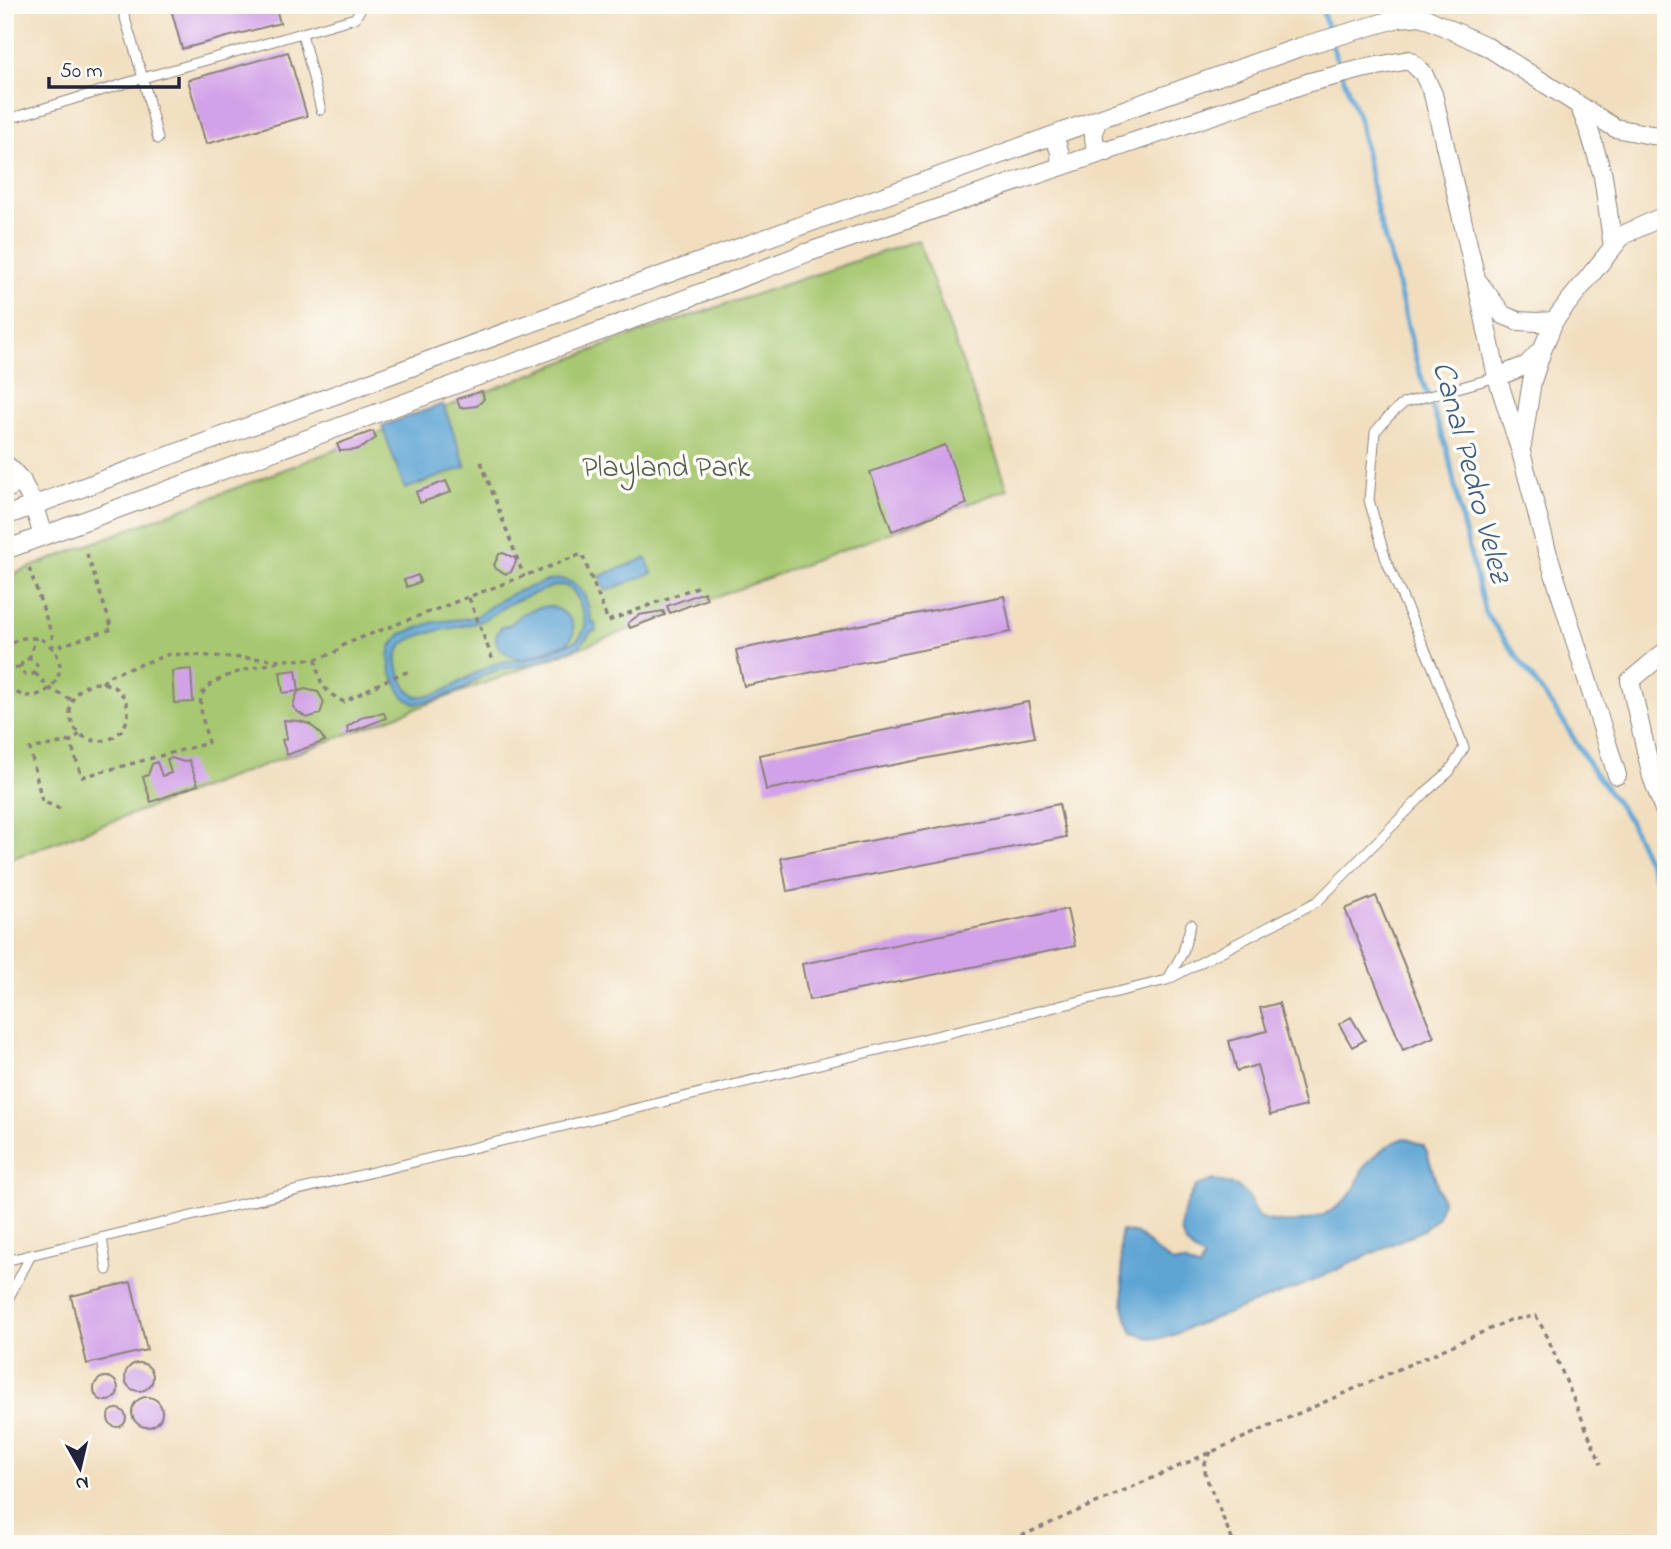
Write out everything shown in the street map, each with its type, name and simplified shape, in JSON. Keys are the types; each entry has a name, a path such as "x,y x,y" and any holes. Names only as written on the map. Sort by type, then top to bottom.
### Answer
{"street":[{"path":"5,516 599,298 1300,47 1353,32 1398,12 1421,16 1486,46 1615,128 1666,136"},
{"path":"5,550 806,253 1310,82 1409,60 1423,73 1433,94 1497,377 1521,452 1547,551 1617,775"},
{"path":"1579,106 1603,176 1612,247"},
{"path":"1099,119 1093,135 1095,145 1107,152"},
{"path":"1051,136 1060,149 1059,167"},
{"path":"1521,452 1532,382 1554,321 1623,235 1666,215"},
{"path":"1476,278 1503,315 1518,321 1554,321"},
{"path":"1497,377 1527,365 1543,348"},
{"path":"5,464 22,481 34,506 43,536"},
{"path":"5,491 22,481"},
{"path":"1666,651 1630,681 1652,777 1666,815"}],"lane":[{"path":"121,5 158,139"},
{"path":"5,120 355,18 360,10 359,5"},
{"path":"302,33 321,110"},
{"path":"5,1261 1167,981 1318,901 1449,772 1464,748 1434,670 1386,560 1369,500 1375,432 1405,403 1497,377"},
{"path":"1167,981 1183,953 1191,924"},
{"path":"102,1238 107,1270"},
{"path":"5,1305 31,1255"}],"path":[{"path":"481,462 524,577"},
{"path":"53,649 112,629 87,554"},
{"path":"102,683 111,675 170,654 316,659 334,653 354,641 582,554 608,621 698,587"},
{"path":"29,568 52,635 53,649"},
{"path":"469,598 494,663"},
{"path":"5,669 20,667 29,659 36,638"},
{"path":"5,650 18,640 36,638 45,641 53,649 60,663 56,681 42,694 24,696 15,692 5,682"},
{"path":"29,659 36,664 35,673"},
{"path":"316,659 319,680 329,694 344,702 390,678 410,671"},
{"path":"70,741 82,777 208,743 201,699 205,688 220,678 285,660"},
{"path":"20,667 24,674 35,673"},
{"path":"35,673 50,688 72,701"},
{"path":"93,683 102,683 111,685 125,697 128,705 127,724 115,737 97,741 80,734 70,719 69,709 77,692 93,683"},
{"path":"60,809 42,801 30,749 70,741 80,734"},
{"path":"1003,1544 1510,1320 1536,1316 1601,1464"},
{"path":"1212,1451 1204,1465 1206,1477 1234,1544"}],"green space":[{"name":"Playland Park","path":"918,240 1008,489 5,861 5,577 625,338"}],"water":[{"path":"443,404 466,467 405,489 382,426"},
{"path":"646,558 652,573 606,591 600,576"},
{"path":"547,581 568,581 580,588 583,594 596,631 591,632 579,647 529,665 500,669 482,676 462,690 435,700 415,704 401,693 391,672 389,657 391,646 401,634 434,622 471,618 516,592","holes":["562,585 574,593 584,619 582,635 576,641 529,659 493,665 435,694 415,696 406,687 398,668 397,655 403,645 413,638 481,621 520,599"]},
{"path":"549,606 561,611 573,625 572,637 567,643 524,659 507,654 499,646 496,636 501,627 511,624 528,611"},
{"path":"1405,1138 1423,1145 1442,1201 1438,1217 1423,1230 1306,1284 1172,1335 1154,1338 1133,1333 1124,1310 1121,1231 1138,1234 1174,1263 1184,1262 1199,1269 1204,1258 1185,1241 1181,1225 1196,1186 1214,1180 1237,1186 1249,1197 1258,1217 1270,1221 1297,1222 1323,1215 1335,1208 1354,1189 1371,1159 1388,1146"}],"building":[{"path":"170,5 275,5 280,23 182,49"},
{"path":"288,52 307,116 206,144 188,80"},
{"path":"482,391 484,399 477,406 460,408 457,399"},
{"path":"373,431 376,438 363,447 340,451 337,444"},
{"path":"945,445 967,504 892,531 870,472"},
{"path":"446,481 451,492 420,503 416,492"},
{"path":"499,554 515,558 516,562 511,572 506,574 494,565"},
{"path":"418,575 420,582 407,587 404,580"},
{"path":"704,592 707,599 670,613 667,606"},
{"path":"1004,596 1011,632 744,686 736,650"},
{"path":"663,611 665,615 630,628 628,623 639,615"},
{"path":"191,669 193,702 174,703 172,671"},
{"path":"296,670 299,691 283,693 280,672"},
{"path":"305,689 318,692 324,702 320,714 307,718 293,707 299,691"},
{"path":"1028,702 1035,737 766,790 759,755"},
{"path":"384,713 386,718 348,733 347,727 364,716"},
{"path":"284,720 309,724 325,741 287,755 282,740 287,739"},
{"path":"167,759 184,762 189,760 198,785 151,802 143,777 148,775 152,764 157,762 162,776 171,773"},
{"path":"1059,804 1066,837 787,891 781,858"},
{"path":"1376,896 1434,1037 1403,1050 1345,909"},
{"path":"1067,909 1075,946 809,1000 802,964"},
{"path":"1279,1003 1306,1106 1270,1115 1257,1065 1237,1071 1229,1041 1267,1031 1260,1008"},
{"path":"1351,1017 1365,1040 1352,1047 1339,1024"},
{"path":"131,1282 147,1350 87,1364 71,1296"},
{"path":"139,1363 149,1367 153,1377 149,1387 139,1391 129,1387 125,1377 129,1367"},
{"path":"101,1377 111,1377 118,1384 118,1394 111,1401 101,1401 94,1394 94,1384"},
{"path":"147,1397 158,1401 162,1412 158,1423 147,1427 136,1423 132,1412 136,1401"},
{"path":"117,1409 123,1412 126,1418 123,1424 117,1427 111,1424 108,1418 111,1412"}],"waterway":[{"name":"Canal Pedro Velez","path":"1321,5 1332,46 1360,122 1378,215 1418,368 1447,449 1485,612 1629,820 1663,894 1666,912"}]}
